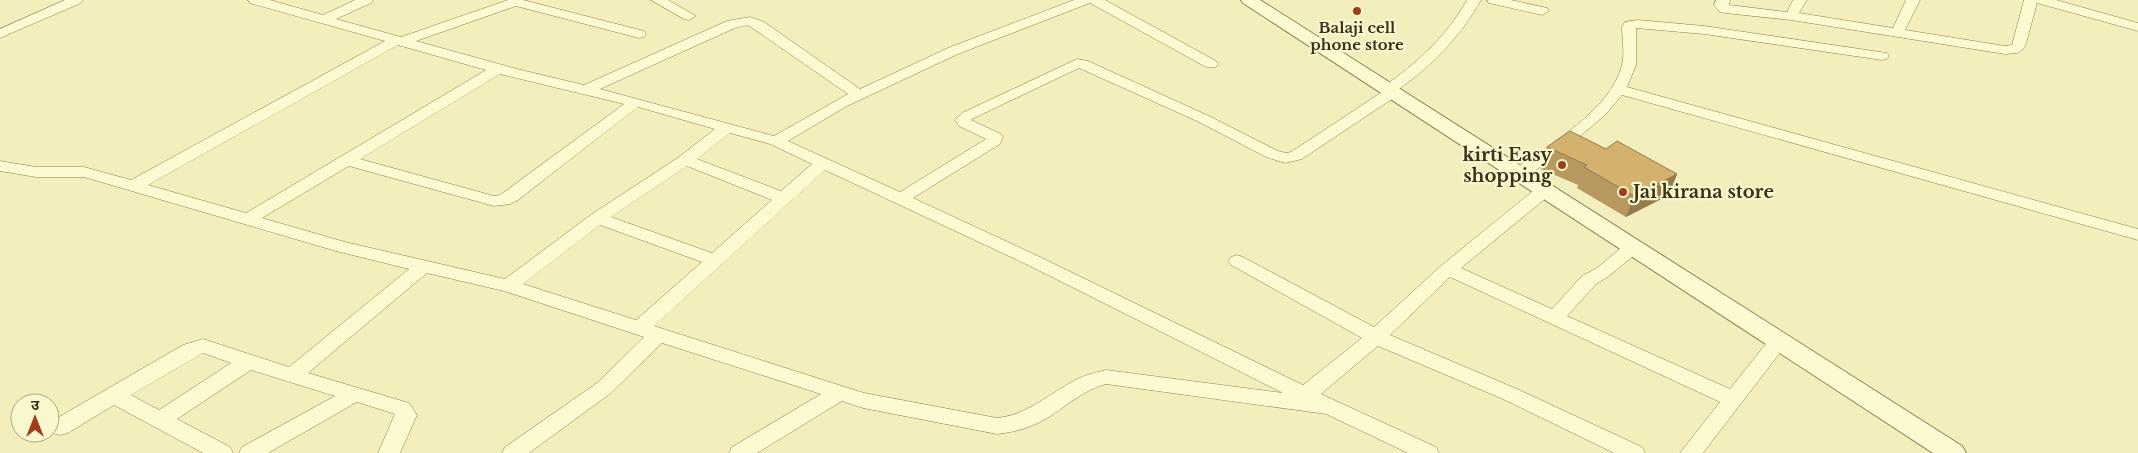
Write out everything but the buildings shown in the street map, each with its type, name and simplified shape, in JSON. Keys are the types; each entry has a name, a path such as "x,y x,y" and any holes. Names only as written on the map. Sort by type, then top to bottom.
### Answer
{"street":[{"path":"0,34 76,0"},
{"path":"255,0 498,69 636,102 776,141 1034,261 1305,395 1428,453"},
{"path":"325,20 366,0"},
{"path":"542,8 564,0"},
{"path":"658,0 689,16"},
{"path":"776,141 842,103 953,51 1086,0"},
{"path":"1095,0 1211,64"},
{"path":"1249,0 1953,453"},
{"path":"900,199 994,141 992,135 964,122 963,120 967,116 1077,63 1153,95 1272,154 1285,158 1296,156 1391,91 1431,58 1466,17 1474,0"},
{"path":"1494,0 1542,12"},
{"path":"1723,0 1721,5 1724,9 1791,16 2013,50 2018,47 2031,0"},
{"path":"1791,16 1800,0"},
{"path":"1897,33 1913,0"},
{"path":"2041,0 2138,27"},
{"path":"133,186 400,41 510,2 519,2 639,34"},
{"path":"585,90 732,24 750,21 759,25 859,95"},
{"path":"1520,174 1594,118 1618,89 1629,63 1629,27 1634,24 1704,30 1882,56"},
{"path":"246,220 498,69"},
{"path":"1618,89 2138,235"},
{"path":"346,160 494,201 504,200 512,196 636,102"},
{"path":"508,286 598,218 685,160 726,128"},
{"path":"685,160 783,198"},
{"path":"638,328 823,163"},
{"path":"0,166 36,172 84,172 342,247 508,286 863,400 1005,426 1027,420 1088,382 1106,377 1331,407"},
{"path":"1305,395 1376,337 1448,268 1545,190"},
{"path":"598,218 714,260"},
{"path":"1555,317 1589,280 1603,272 1633,247"},
{"path":"1237,261 1376,337 1510,394 1634,453"},
{"path":"292,376 424,266"},
{"path":"1448,268 1733,399"},
{"path":"512,453 604,388 658,335"},
{"path":"1691,453 1779,341"},
{"path":"60,427 198,346 402,408 405,411 405,421 389,453"},
{"path":"160,420 249,361"},
{"path":"740,453 840,392"},
{"path":"250,453 355,394"},
{"path":"114,395 222,453"}],"place":[{"name":"Balaji cell phone store","path":"1357,11"},
{"name":"kirti Easy shopping","path":"1562,165"},
{"name":"Jai kirana store","path":"1623,192"}]}
